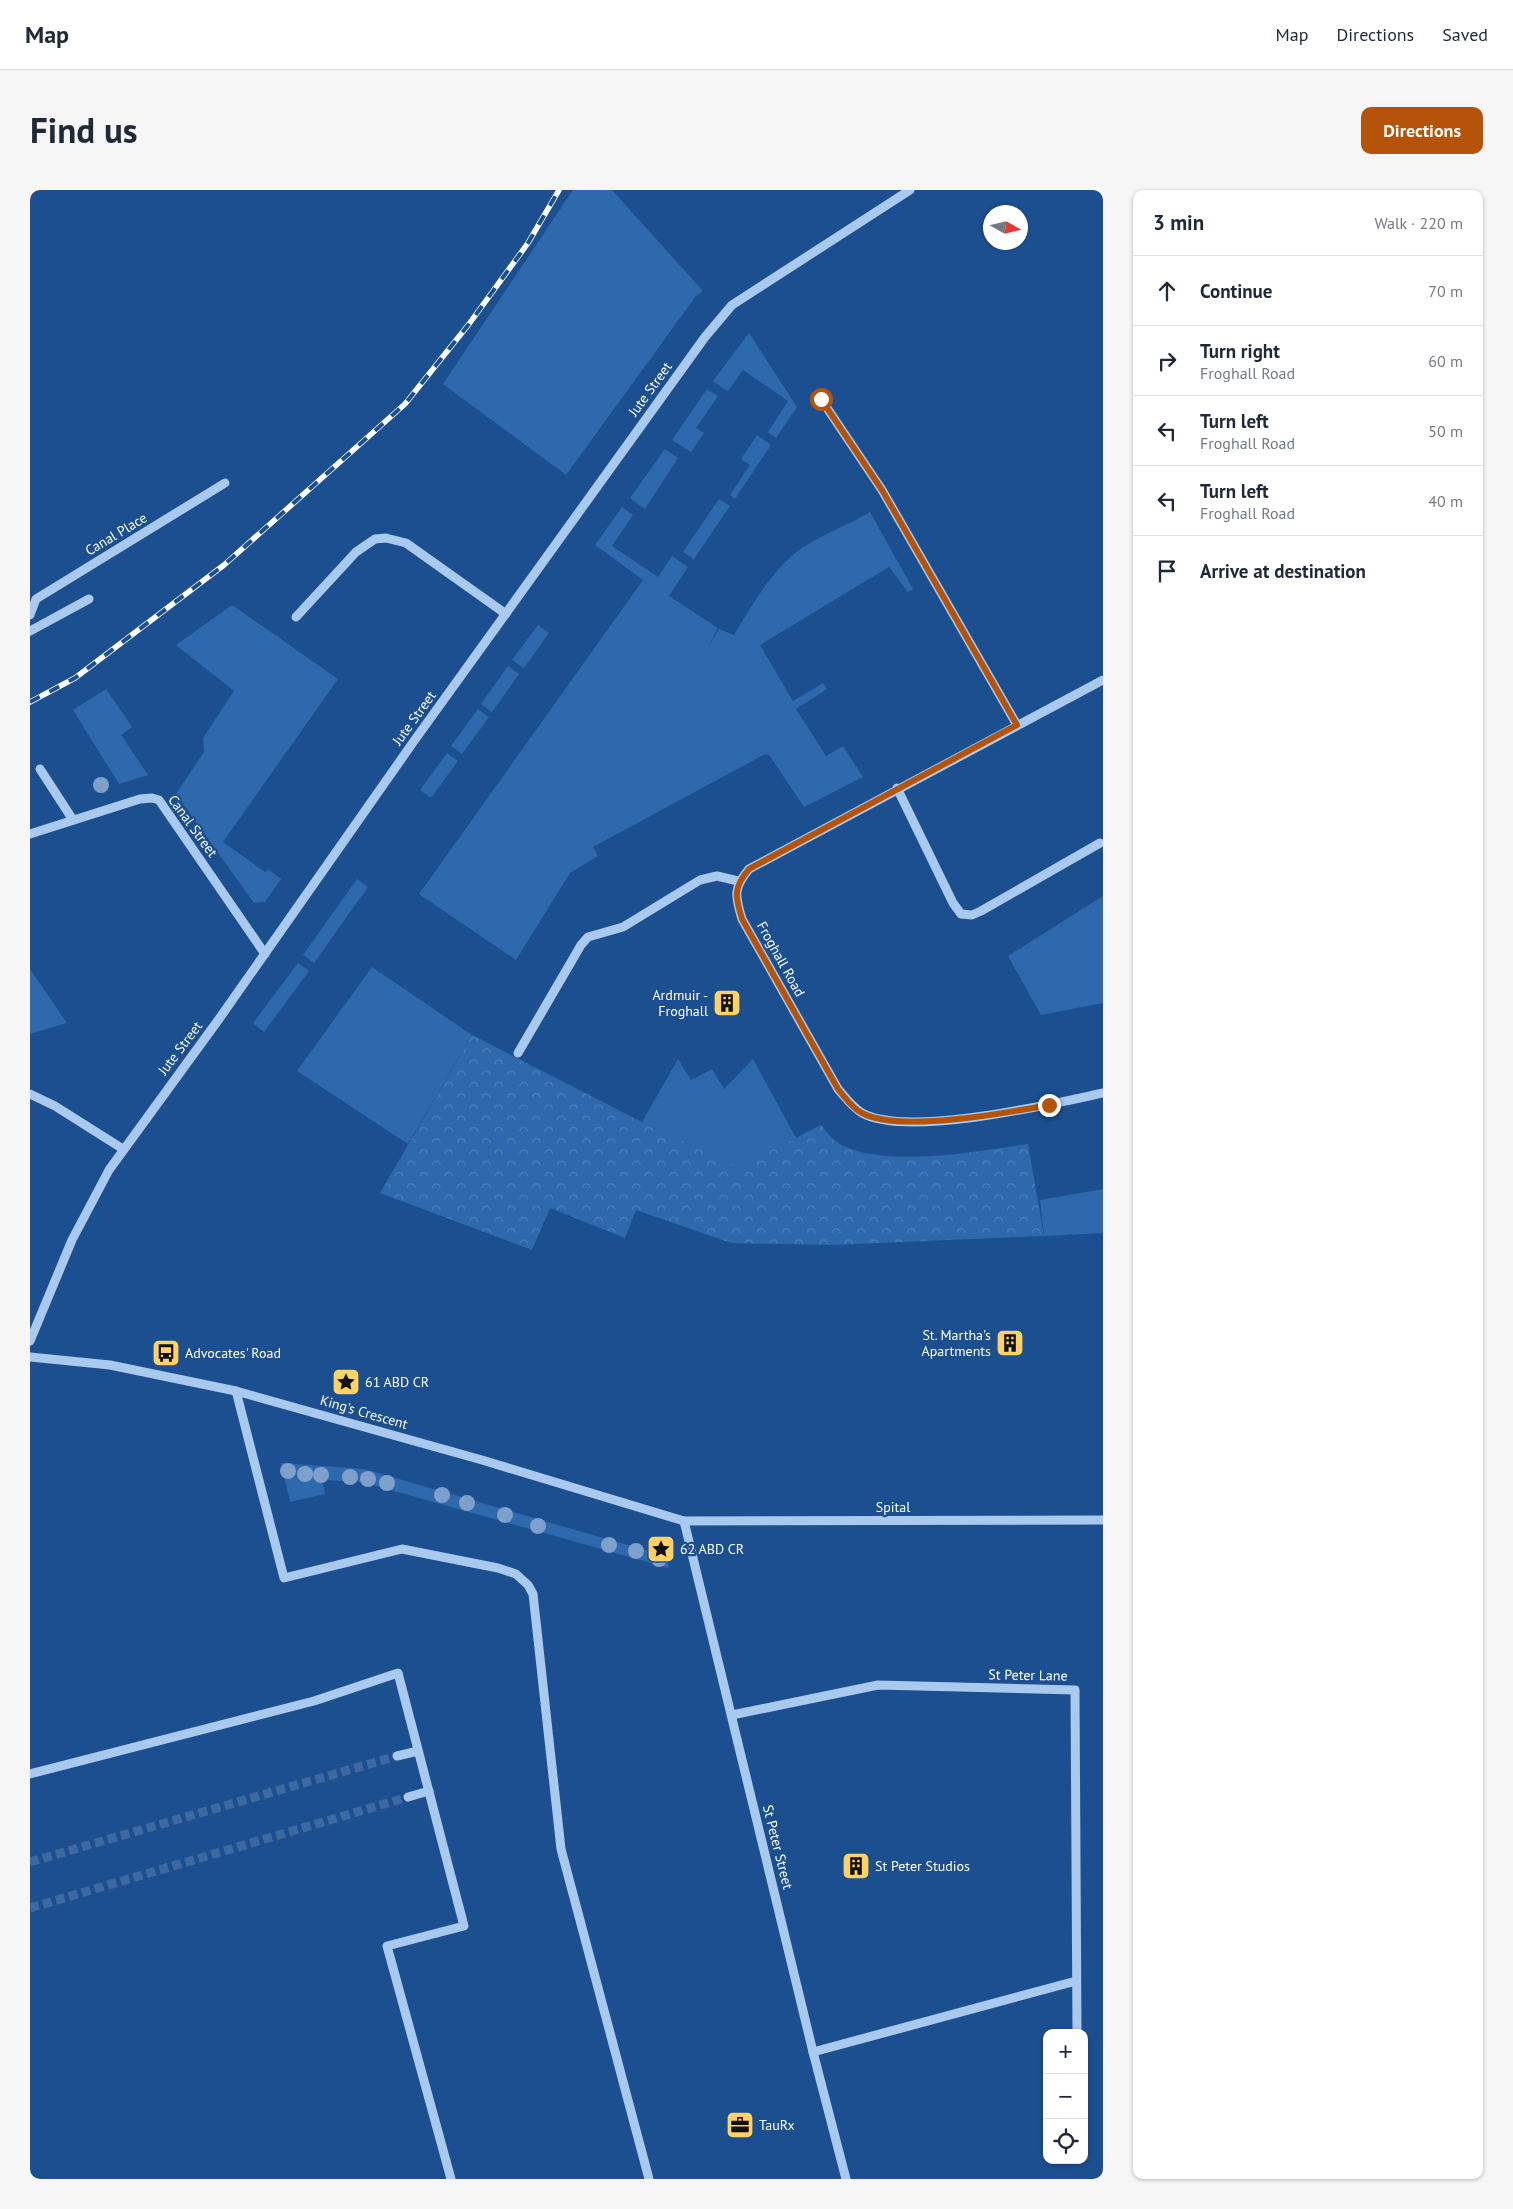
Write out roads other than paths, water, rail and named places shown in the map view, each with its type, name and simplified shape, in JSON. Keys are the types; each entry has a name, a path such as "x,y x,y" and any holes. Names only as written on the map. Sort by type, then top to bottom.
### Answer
{"street":[{"name":"Jute Street","path":"30,1341 72,1240 92,1198 123,1149 265,954 718,318 732,305 910,190"},
{"path":"821,399 882,490 1017,725"},
{"name":"Canal Place","path":"30,615 36,599 226,483"},
{"path":"296,617 356,552 375,539 386,538 406,543 506,614"},
{"path":"30,631 89,598"},
{"path":"518,1053 588,937 623,927 700,880 716,876 738,881 756,864 1103,680"},
{"path":"40,769 73,820"},
{"path":"897,788 953,903 961,914 972,915 981,911 1100,843"},
{"name":"Canal Street","path":"30,834 140,799 152,798 159,800 265,954"},
{"name":"Froghall Road","path":"738,881 736,899 742,919 838,1089 848,1102 862,1113 882,1119 910,1121 955,1119 1012,1112 1103,1093"},
{"path":"30,1094 55,1106 123,1149"},
{"name":"King's Crescent","path":"30,1357 110,1365 236,1391 482,1460 684,1521"},
{"path":"236,1391 284,1578 402,1549 498,1568 516,1574 528,1584 533,1594 561,1849 649,2179"},
{"name":"Spital","path":"684,1521 1103,1520"},
{"name":"St Peter Street","path":"684,1521 813,2052 846,2179"},
{"path":"30,1774 314,1700 398,1673 464,1926 387,1946 450,2179"},
{"name":"St Peter Lane","path":"732,1716 878,1685 1075,1690 1077,2029"},
{"path":"397,1756 418,1750"},
{"path":"408,1796 429,1791"},
{"path":"813,2052 1076,1981"}],"tunnel":[{"path":"30,1862 397,1756"},
{"path":"30,1908 408,1797"}],"railway":[{"path":"30,702 75,678 224,565 405,404 469,324 528,243 559,190"}],"place":[{"name":"Ardmuir - Froghall","path":"727,1003"},
{"name":"St. Martha's Apartments","path":"1010,1343"},
{"name":"Advocates' Road","path":"166,1353"},
{"name":"61 ABD CR","path":"346,1382"},
{"name":"62 ABD CR","path":"661,1549"},
{"name":"St Peter Studios","path":"856,1866"},
{"name":"TauRx","path":"740,2125"}]}
